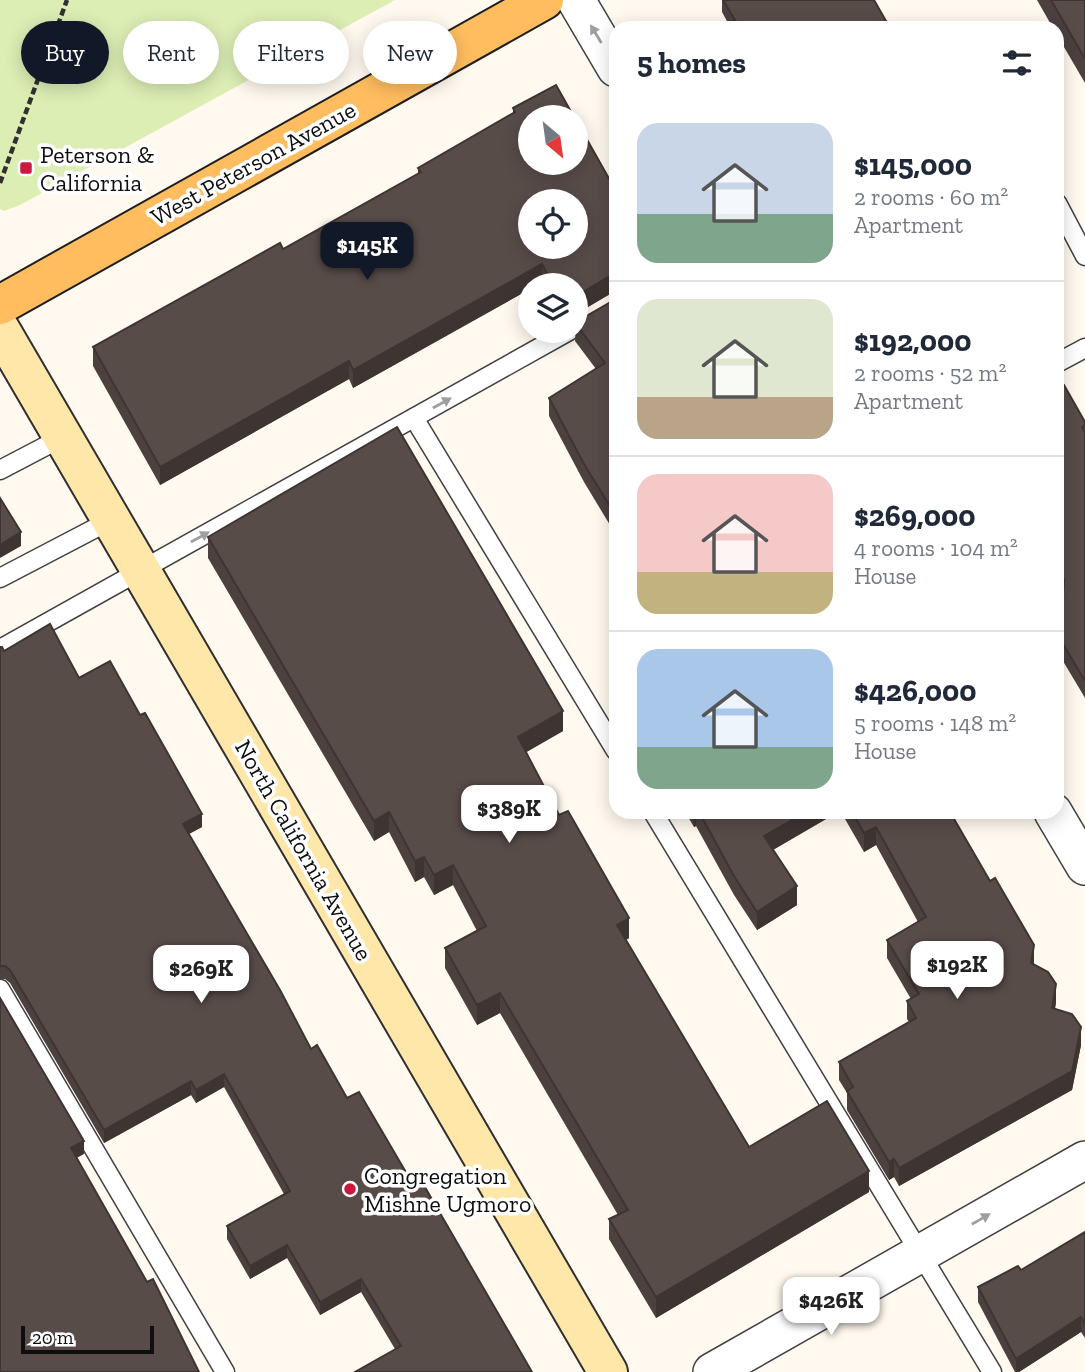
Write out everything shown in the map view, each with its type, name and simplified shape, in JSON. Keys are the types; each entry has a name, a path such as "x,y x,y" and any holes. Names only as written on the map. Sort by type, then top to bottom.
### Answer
{"main road":[{"name":"West Peterson Avenue","path":"0,305 544,0"},
{"name":"North California Avenue","path":"0,329 608,1372"}],"street":[{"path":"576,0 609,56"},
{"path":"1057,819 1085,866"},
{"path":"712,1372 1085,1160"}],"lane":[{"path":"1064,216 1085,256"},
{"path":"0,649 548,343"},
{"path":"1064,359 1085,348"},
{"path":"414,418 609,739"},
{"path":"0,470 62,437"},
{"path":"0,578 111,520"},
{"path":"657,819 992,1372"},
{"path":"0,989 225,1372"}],"path":[{"path":"0,183 67,0"}],"green space":[{"path":"0,0 395,0 349,25 349,21 233,21 233,84 241,84 20,205 4,211 0,209"}],"building":[{"path":"723,0 874,0 886,21 732,21 735,20"},
{"path":"1051,0 1085,0 1085,59 1064,21"},
{"path":"556,85 567,105 519,105"},
{"path":"518,105 518,175 588,175 588,141 609,179 609,277 588,289 588,273 547,273 542,264 526,273 518,273 518,277 353,370 349,361 160,467 93,347 280,243 283,249 421,172 418,168 515,112 513,108"},
{"path":"609,303 609,505 549,398 605,363 588,340 588,315"},
{"path":"1064,385 1085,422 1082,427 1085,432 1085,681 1064,646"},
{"path":"397,427 563,711 518,737 559,815 568,811 629,918 617,925 749,1147 827,1101 869,1171 656,1297 609,1219 628,1210 500,993 477,1005 445,948 486,926 453,865 434,875 424,857 415,861 389,812 374,821 208,537"},
{"path":"0,498 21,532 0,545"},
{"path":"50,624 79,678 110,661 140,715 145,713 202,814 183,824 280,990 311,1049 317,1045 347,1098 359,1092 414,1186 422,1182 532,1372 355,1372 401,1346 361,1279 320,1302 287,1245 250,1266 227,1226 290,1191 224,1074 196,1090 191,1081 104,1130 10,970 0,966 0,647 4,651"},
{"path":"703,819 794,819 764,836 797,886 757,912"},
{"path":"856,819 954,819 990,881 995,878 1034,945 1031,963 1048,972 1056,984 1052,1008 1072,1014 1081,1027 1072,1071 899,1168 894,1159 889,1162 847,1091 853,1087 839,1062 916,1018 907,1001 919,994 887,940 926,917 876,827 864,833"},
{"path":"0,998 84,1141 71,1148 147,1282 153,1279 199,1372 0,1372"},
{"path":"1085,1232 1085,1324 1081,1317 1016,1359 978,1287 1018,1266 1021,1270"}],"place":[{"name":"Peterson & California","path":"26,168"},
{"name":"Congregation Mishne Ugmoro","path":"350,1189"}]}
